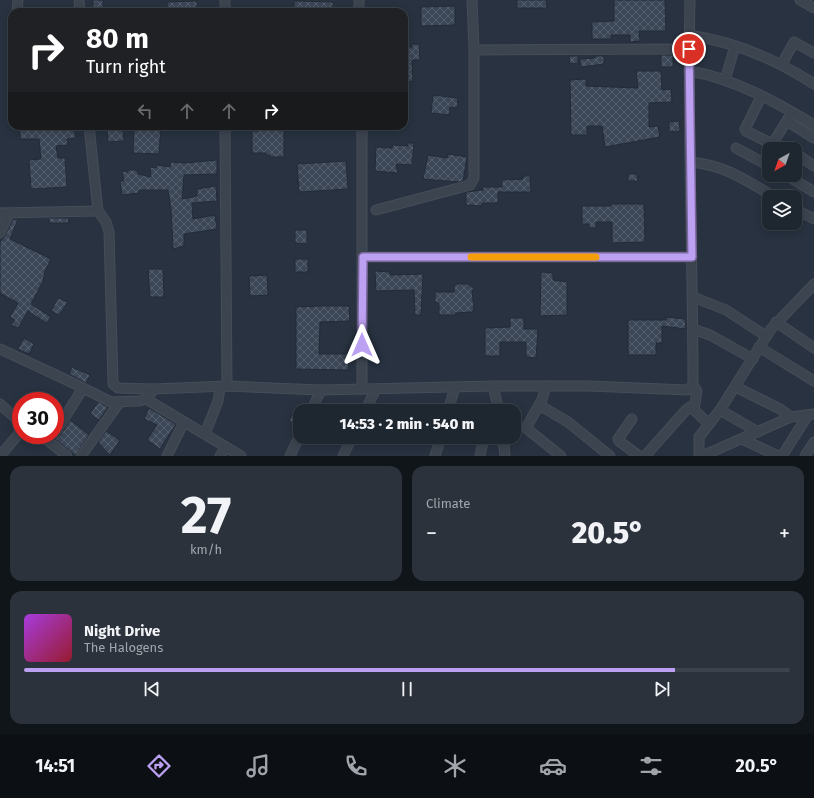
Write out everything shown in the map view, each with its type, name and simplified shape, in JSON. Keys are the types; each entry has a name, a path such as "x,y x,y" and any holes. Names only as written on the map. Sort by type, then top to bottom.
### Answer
{"street":[{"path":"376,210 470,185 474,178 474,50 472,0"},
{"path":"690,0 688,71 691,162 693,385 696,391 693,406 694,410 710,424"},
{"path":"800,0 814,8"},
{"path":"689,35 735,46 782,64 814,84"},
{"path":"782,64 794,42 814,53"},
{"path":"725,80 735,46"},
{"path":"474,50 689,49"},
{"path":"688,71 706,74 725,80 792,112 814,125"},
{"path":"761,97 745,129 762,142"},
{"path":"774,142 792,112"},
{"path":"787,121 814,138"},
{"path":"89,130 98,211 109,232 111,245 113,384 118,388 154,389 223,387 321,390 455,386 546,386 688,390 693,385"},
{"path":"205,434 223,387 225,130"},
{"path":"362,130 362,389"},
{"path":"736,148 762,162"},
{"path":"802,158 814,166"},
{"path":"691,162 713,164 727,170 762,190"},
{"path":"800,182 813,189"},
{"path":"0,233 5,213 98,211"},
{"path":"802,213 814,220"},
{"path":"363,257 692,257"},
{"path":"811,414 791,417 701,456 699,437 736,387 766,336 776,322 813,288"},
{"path":"693,297 726,310 766,336"},
{"path":"776,322 814,348"},
{"path":"693,329 710,335 753,359"},
{"path":"759,347 814,381"},
{"path":"0,349 83,388 104,400 119,403 139,401 146,398 154,389"},
{"path":"450,404 455,386"},
{"path":"493,386 497,404"},
{"path":"546,386 543,397 526,428 561,456"},
{"path":"736,387 780,409 791,417"},
{"path":"64,419 83,388"},
{"path":"368,404 376,389"},
{"path":"314,404 321,390"},
{"path":"146,398 241,456"},
{"path":"494,404 496,400"},
{"path":"81,456 119,403"},
{"path":"0,404 12,415"},
{"path":"539,405 556,413 610,456"},
{"path":"645,456 686,410 693,406"},
{"path":"720,410 758,432"},
{"path":"782,456 811,414"},
{"path":"632,419 618,439 639,456"},
{"path":"168,456 184,422"},
{"path":"742,439 778,456"},
{"path":"0,456 12,442"},
{"path":"805,456 814,442"},
{"path":"58,444 67,456"},
{"path":"290,456 296,444"},
{"path":"343,456 349,444"},
{"path":"435,456 439,444"},
{"path":"480,456 483,444"},
{"path":"504,444 506,456"},
{"path":"220,456 226,447"}],"building":[{"path":"93,0 103,0 103,8 93,8"},
{"path":"517,0 546,0 547,8 517,8"},
{"path":"614,0 665,0 666,31 639,31 640,41 630,42 630,35 611,35 611,39 592,39 592,22 614,21"},
{"path":"197,1 197,8 167,8 167,2"},
{"path":"294,1 333,2 333,8 294,8"},
{"path":"455,6 455,25 421,26 421,7"},
{"path":"412,44 419,44 420,60 412,60 413,81 408,82 408,47 412,47"},
{"path":"661,55 673,55 673,67 661,67"},
{"path":"569,56 578,56 578,63 570,64"},
{"path":"595,56 604,56 604,64 581,67 580,59 595,58"},
{"path":"636,71 661,71 662,90 671,89 672,102 649,103 649,127 658,126 660,137 605,147 602,126 587,126 587,135 571,135 570,80 586,79 586,86 638,88"},
{"path":"433,95 458,98 457,108 450,107 449,115 431,113"},
{"path":"679,121 680,131 669,132 669,122"},
{"path":"20,130 74,130 76,138 67,139 68,145 56,146 58,158 65,158 67,187 31,189 29,160 41,159 39,139 20,139"},
{"path":"107,130 123,130 124,141 108,142"},
{"path":"134,130 161,130 159,154 133,153"},
{"path":"284,130 284,157 270,157 270,155 266,155 266,153 252,153 252,131"},
{"path":"408,143 414,143 412,165 396,164 398,173 375,171 376,147 392,148 393,145 408,146"},
{"path":"448,154 467,157 463,181 423,179 428,155 447,158"},
{"path":"217,160 217,174 184,175 182,199 197,196 197,189 216,186 217,201 192,203 193,219 215,215 217,229 184,234 184,246 173,249 171,209 168,190 139,190 139,193 122,195 120,181 124,181 122,171 128,172 128,170 137,170 138,174 151,177 150,167 156,168 157,165 170,167 171,162 185,163"},
{"path":"346,161 348,189 299,192 297,164"},
{"path":"628,174 637,174 638,181 628,181"},
{"path":"523,176 530,176 531,192 498,192 498,203 482,203 482,206 466,205 466,192 483,190 483,187 502,187 502,180 523,179"},
{"path":"611,204 644,204 645,242 612,243 612,222 596,222 596,228 589,228 589,224 582,224 582,206 611,206"},
{"path":"48,218 68,218 69,223 50,223"},
{"path":"13,219 18,219 10,239 51,259 45,271 43,281 31,304 51,317 46,323 28,311 18,328 11,325 15,320 10,317 18,303 0,293 0,242 5,236"},
{"path":"295,230 307,230 307,244 295,243"},
{"path":"295,259 308,259 308,272 295,272"},
{"path":"148,269 163,269 164,297 150,297"},
{"path":"375,271 390,272 390,275 423,274 421,315 415,315 414,290 376,291"},
{"path":"541,272 553,273 553,280 567,282 567,315 540,316"},
{"path":"267,275 268,295 250,296 249,276"},
{"path":"455,284 468,284 474,289 472,291 474,309 472,312 455,313 456,315 439,315 439,303 435,302 435,292 454,292"},
{"path":"58,298 68,302 59,315 51,311"},
{"path":"349,306 350,321 320,322 319,354 348,354 349,370 296,369 296,307"},
{"path":"666,317 685,319 686,329 662,326 662,343 656,343 656,355 628,355 628,320 666,320"},
{"path":"510,318 524,318 524,329 538,329 536,358 526,357 526,342 500,342 500,356 485,356 485,328 510,327"},
{"path":"24,338 34,344 29,354 18,349"},
{"path":"72,367 90,375 86,383 69,374"},
{"path":"98,402 108,407 99,420 90,414"},
{"path":"149,408 176,424 160,449 147,440 157,425 144,419"},
{"path":"293,411 293,423 289,421"},
{"path":"70,420 89,435 75,455 61,444 64,444 64,430"},
{"path":"106,431 120,440 110,455 98,442"}],"slow traffic":[{"path":"471,257 596,257"}],"route":[{"path":"362,345 363,257 692,257 692,196 688,71 689,49"}]}
